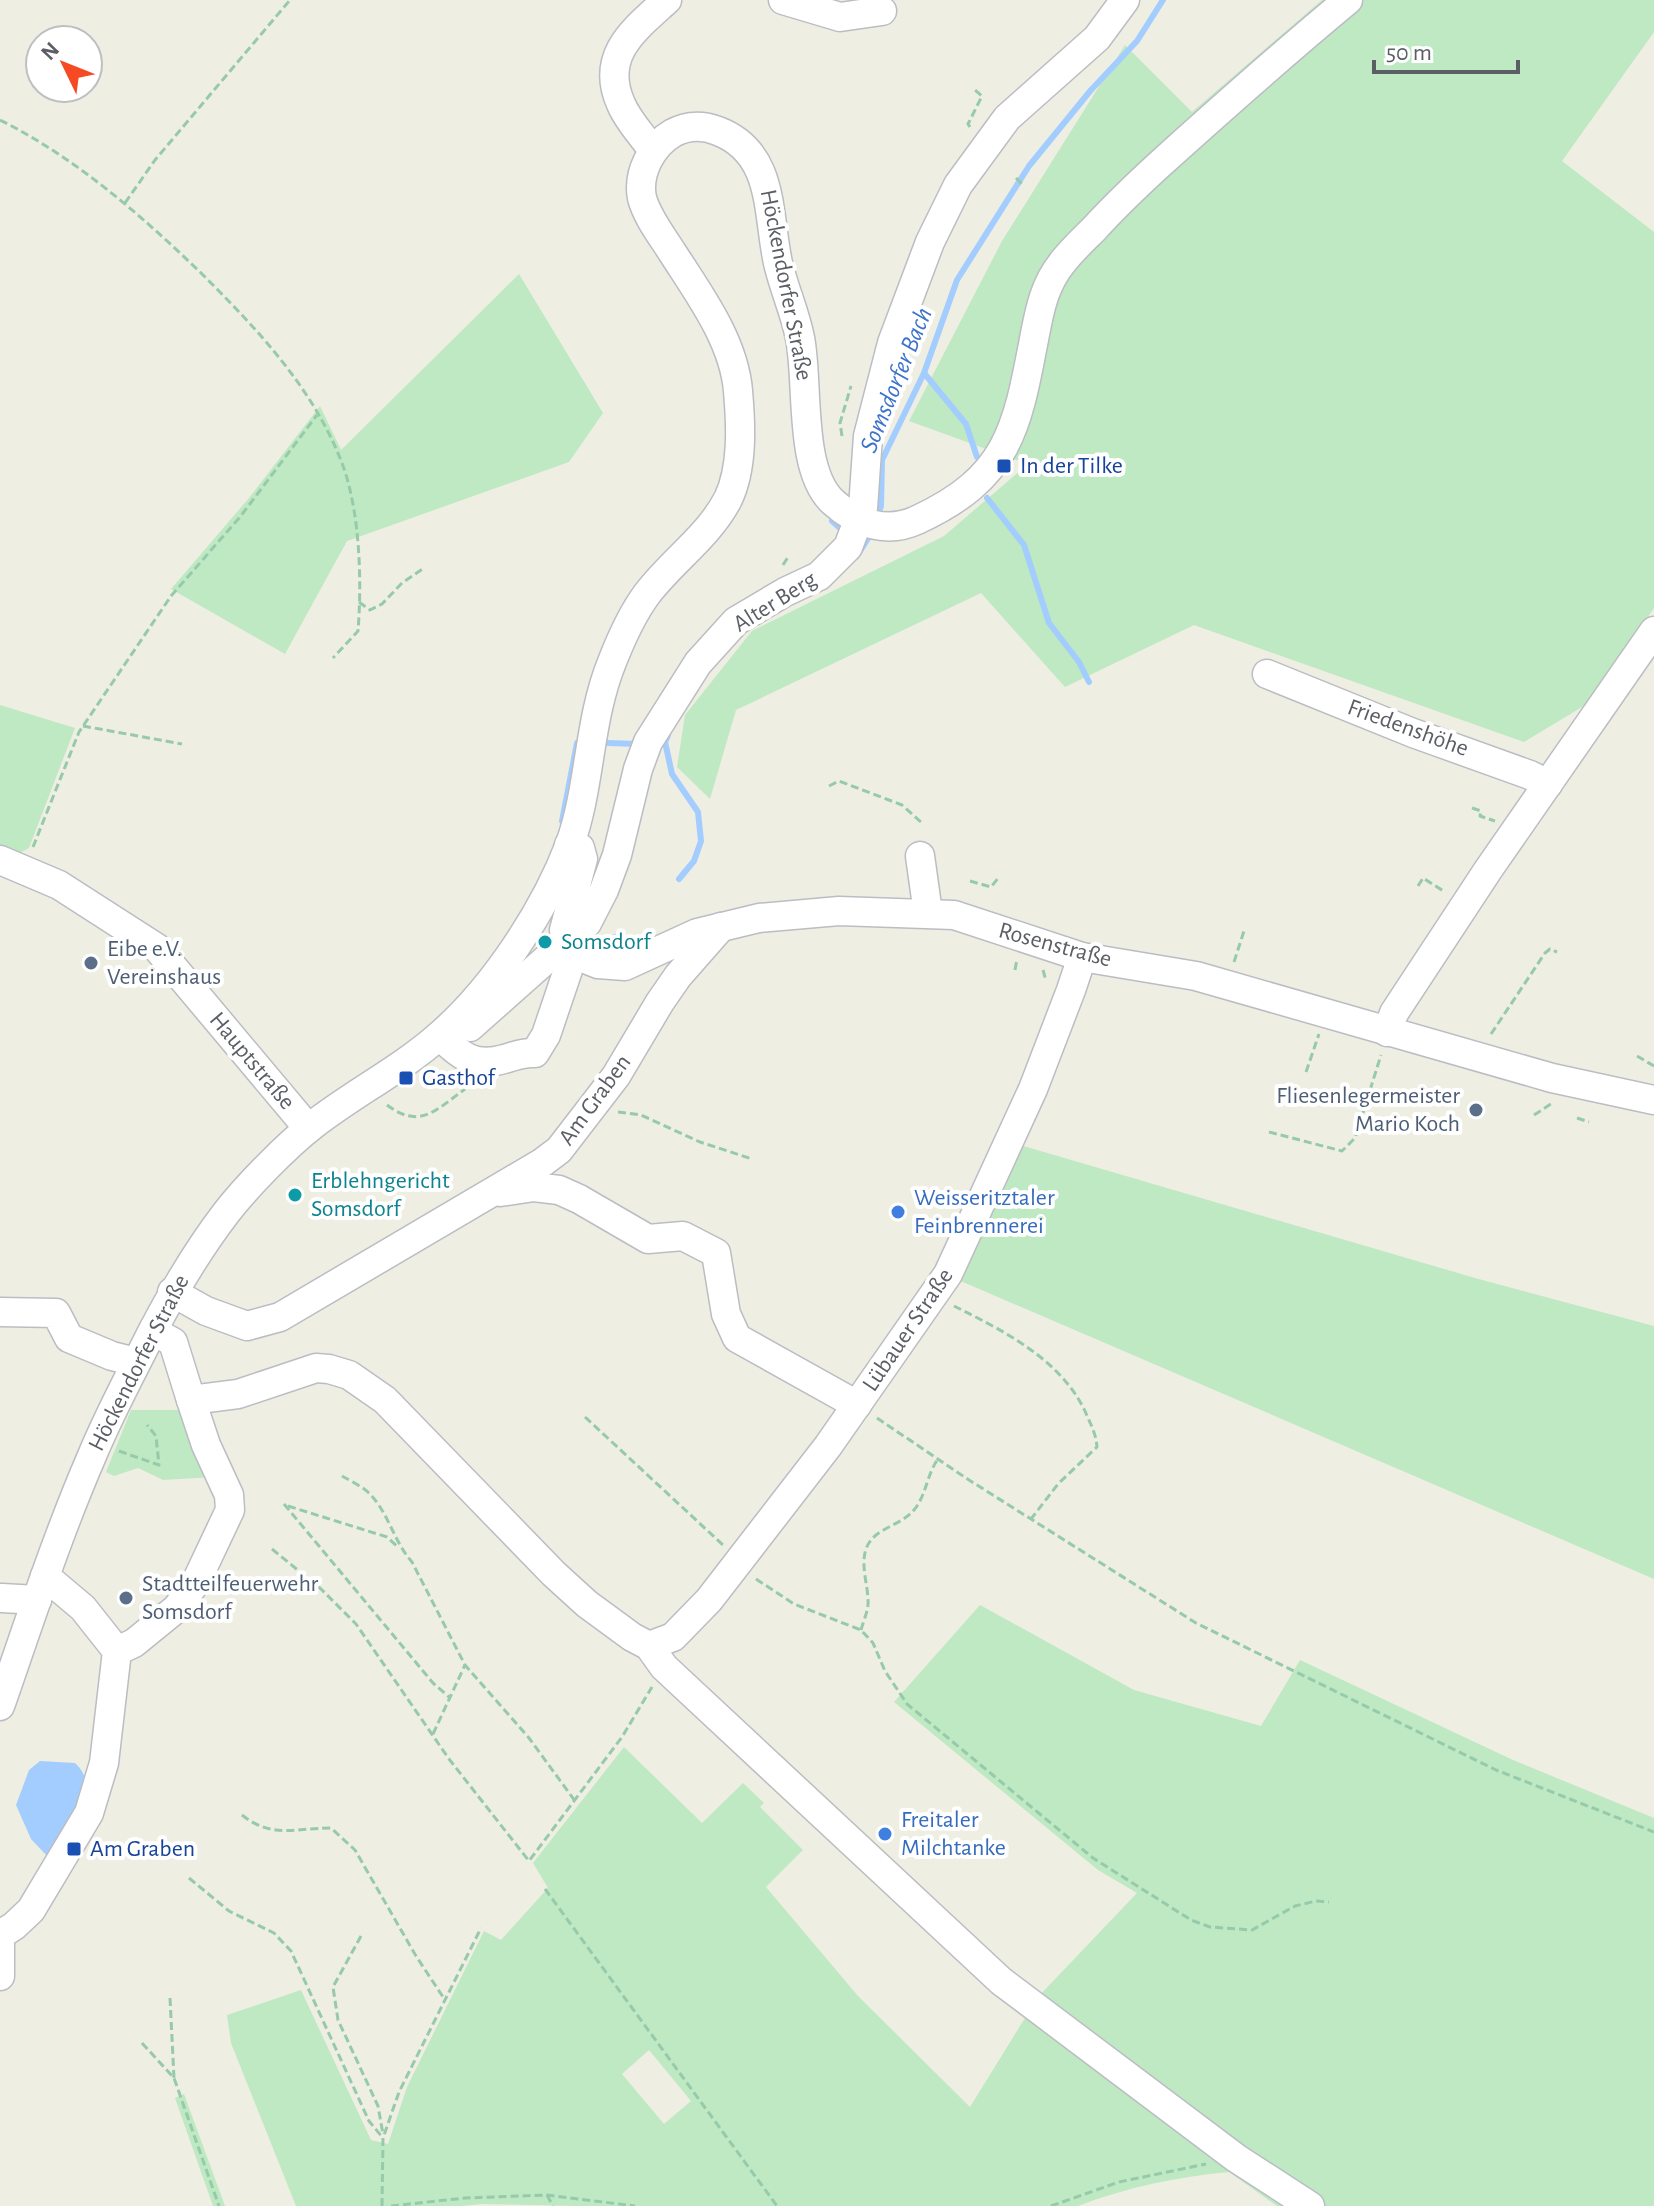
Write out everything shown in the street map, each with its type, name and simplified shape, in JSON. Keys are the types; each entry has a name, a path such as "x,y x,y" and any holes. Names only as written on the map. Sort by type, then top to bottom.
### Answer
{"street":[{"path":"653,151 621,106 614,83 615,66 620,49 631,32 667,0"},
{"path":"783,0 840,17 882,11"},
{"name":"Alter Berg","path":"444,1040 587,923 617,855 638,769 648,742 698,663 736,621 819,576 869,524 863,508 868,436 892,343 930,242 958,185 1007,118 1097,38 1125,0"},
{"path":"869,524 902,527 950,505 998,461 1013,430 1043,295 1062,263 1130,191 1348,0"},
{"name":"Höckendorfer Straße","path":"0,1706 88,1463 172,1292 229,1209 308,1128 444,1040 508,959 542,903 569,845 582,801 599,700 611,663 645,597 709,526 728,499 736,474 740,428 737,381 732,359 693,285 643,202 641,176 653,151 669,135 695,125 721,132 746,147 758,163 766,181 780,273 801,343 810,455 816,475 821,490 839,508 869,524"},
{"path":"1387,1032 1394,1013 1654,631"},
{"name":"Friedenshöhe","path":"1267,674 1548,784"},
{"path":"444,1040 466,1059 484,1061 503,1059 521,1052 535,1053 546,1035 568,970 564,930 583,859 580,848 569,845"},
{"path":"920,856 928,913"},
{"name":"Hauptstraße","path":"12,865 59,885 157,948 308,1128"},
{"name":"Rosenstraße","path":"565,944 578,956 598,964 625,966 697,933 775,916 839,911 954,915 1082,957 1196,976 1552,1078 1654,1100"},
{"name":"Am Graben","path":"172,1292 206,1311 247,1326 280,1317 559,1150 616,1076 678,976 722,926"},
{"name":"Lübauer Straße","path":"656,1656 709,1600 828,1446 948,1274 1033,1089 1082,957"},
{"path":"484,1195 534,1187 559,1190 648,1239 683,1236 716,1253 726,1314 737,1338 857,1405"},
{"path":"0,1312 56,1313 69,1338 112,1356 136,1362"},
{"path":"117,1651 134,1643 177,1608 196,1582 230,1510 229,1495 206,1445 173,1342 153,1331"},
{"path":"191,1400 238,1394 316,1368 349,1375 385,1400 554,1574 656,1656 1001,1981 1236,2158 1310,2206"},
{"path":"0,1935 31,1910 89,1813 104,1763 117,1651 83,1608 41,1588 2,1598"},
{"path":"0,1944 0,1976"}],"path":[{"path":"125,203 155,160 290,0"},
{"path":"974,89 982,96 968,124 974,131"},
{"path":"0,120 67,160 125,203 237,309 285,363 308,395 342,463 351,497 358,556 358,631 333,658"},
{"path":"1016,178 1022,184"},
{"path":"842,436 840,423 851,386"},
{"path":"12,865 83,726 171,596 240,517 318,414"},
{"path":"785,562 788,557"},
{"path":"359,602 370,610 382,604 402,583 424,568"},
{"path":"83,726 182,744"},
{"path":"829,786 839,781 902,805 922,823"},
{"path":"1472,808 1481,811 1480,816 1495,821"},
{"path":"970,881 991,887 999,877"},
{"path":"1418,886 1423,878 1448,894"},
{"path":"1233,966 1244,931"},
{"path":"1484,1044 1545,953 1550,949 1557,952"},
{"path":"1306,1072 1325,1014"},
{"path":"1269,1132 1342,1151 1355,1138 1387,1032"},
{"path":"1637,1056 1654,1066"},
{"path":"381,1101 405,1117 420,1117 465,1089"},
{"path":"1534,1115 1558,1099"},
{"path":"641,1115 700,1142 752,1159"},
{"path":"1577,1118 1589,1122"},
{"path":"933,1296 1009,1335 1049,1363 1075,1390 1096,1434 1097,1447 1058,1484 1031,1519"},
{"path":"857,1405 1196,1623 1496,1770 1654,1832"},
{"path":"585,1417 740,1560 755,1579 794,1604 861,1630 873,1643 885,1671 907,1704 1093,1858 1191,1920 1210,1927 1252,1930 1295,1906 1316,1901 1329,1902"},
{"path":"112,1448 159,1465 156,1436 147,1425"},
{"path":"861,1630 868,1609 864,1557 867,1544 878,1533 901,1522 914,1511 938,1459"},
{"path":"342,1476 370,1493 400,1548"},
{"path":"449,1697 433,1683 284,1504 387,1537 400,1548 412,1562 465,1665 529,1738 575,1801"},
{"path":"272,1549 321,1589 356,1624 433,1735 529,1861 622,1737 656,1656"},
{"path":"433,1735 465,1665"},
{"path":"242,1815 256,1826 280,1833 303,1828 331,1828 355,1850 445,2000"},
{"path":"189,1878 229,1911 274,1933 291,1951 369,2121 383,2138"},
{"path":"545,1889 777,2206"},
{"path":"383,2138 399,2092 481,1928"},
{"path":"361,1936 333,1987 338,2020 378,2106 383,2138 382,2206"},
{"path":"170,1998 174,2078 219,2206"},
{"path":"142,2043 174,2078"},
{"path":"1051,2206 1119,2182 1236,2158"},
{"path":"391,2206 465,2198 547,2195 635,2206"},
{"path":"547,2195 553,2206"}],"green space":[{"path":"1322,0 1654,0 1654,32 1562,161 1654,232 1654,608 1587,704 1524,742 1194,625 1065,687 981,593 736,710 710,799 677,767 685,715 752,631 944,536 1028,464 909,421 1002,241 1125,45 1192,112"},
{"path":"519,274 603,413 569,462 347,541 285,654 171,589 249,498 320,406 341,450"},
{"path":"0,705 75,728 29,848 16,855 0,850"},
{"path":"1020,1145 1475,1278 1654,1326 1654,1579 956,1279"},
{"path":"131,1410 187,1410 212,1477 163,1480 138,1468 114,1476 106,1472"},
{"path":"980,1605 1134,1690 1261,1726 1300,1660 1513,1760 1654,1818 1654,2206 1277,2206 1229,2172 1152,2184 1078,2206 296,2206 231,2043 227,2015 301,1990 371,2140 388,2144 407,2087 484,1931 501,1940 548,1888 533,1863 624,1747 702,1823 743,1783 764,1803 760,1807 803,1850 766,1887 858,1996 970,2107 1038,1997 1137,1893 1098,1870 894,1702","holes":["649,2050 691,2101 664,2124 622,2074"]},
{"path":"184,2094 225,2206 213,2206 175,2098"}],"water":[{"path":"40,1761 75,1763 83,1774 86,1786 80,1810 48,1857 31,1839 16,1805 29,1770"}],"waterway":[{"name":"Somsdorfer Bach","path":"877,518 881,506 882,460 924,373 957,280 1029,166 1091,90 1137,41 1163,0"},
{"path":"924,373 966,424 977,457"},
{"path":"987,498 1024,545 1049,623 1079,662 1089,682"},
{"path":"832,521 841,529"},
{"name":"Somsdorfer Bach","path":"857,556 872,532"},
{"name":"Somsdorfer Bach","path":"668,735 665,742 672,774 698,812 701,841 694,861 679,879"},
{"path":"562,821 577,743"},
{"path":"608,743 638,744"},
{"name":"Somsdorfer Bach","path":"600,950 615,937"}],"place":[{"name":"In der Tilke","path":"1004,466"},
{"name":"Somsdorf","path":"545,942"},
{"name":"Eibe e.V. Vereinshaus","path":"91,963"},
{"name":"Gasthof","path":"406,1078"},
{"name":"Fliesenlegermeister Mario Koch","path":"1476,1110"},
{"name":"Erblehngericht Somsdorf","path":"295,1195"},
{"name":"Weisseritztaler Feinbrennerei","path":"898,1212"},
{"name":"Stadtteilfeuerwehr Somsdorf","path":"126,1598"},
{"name":"Freitaler Milchtanke","path":"885,1834"},
{"name":"Am Graben","path":"74,1849"}]}
